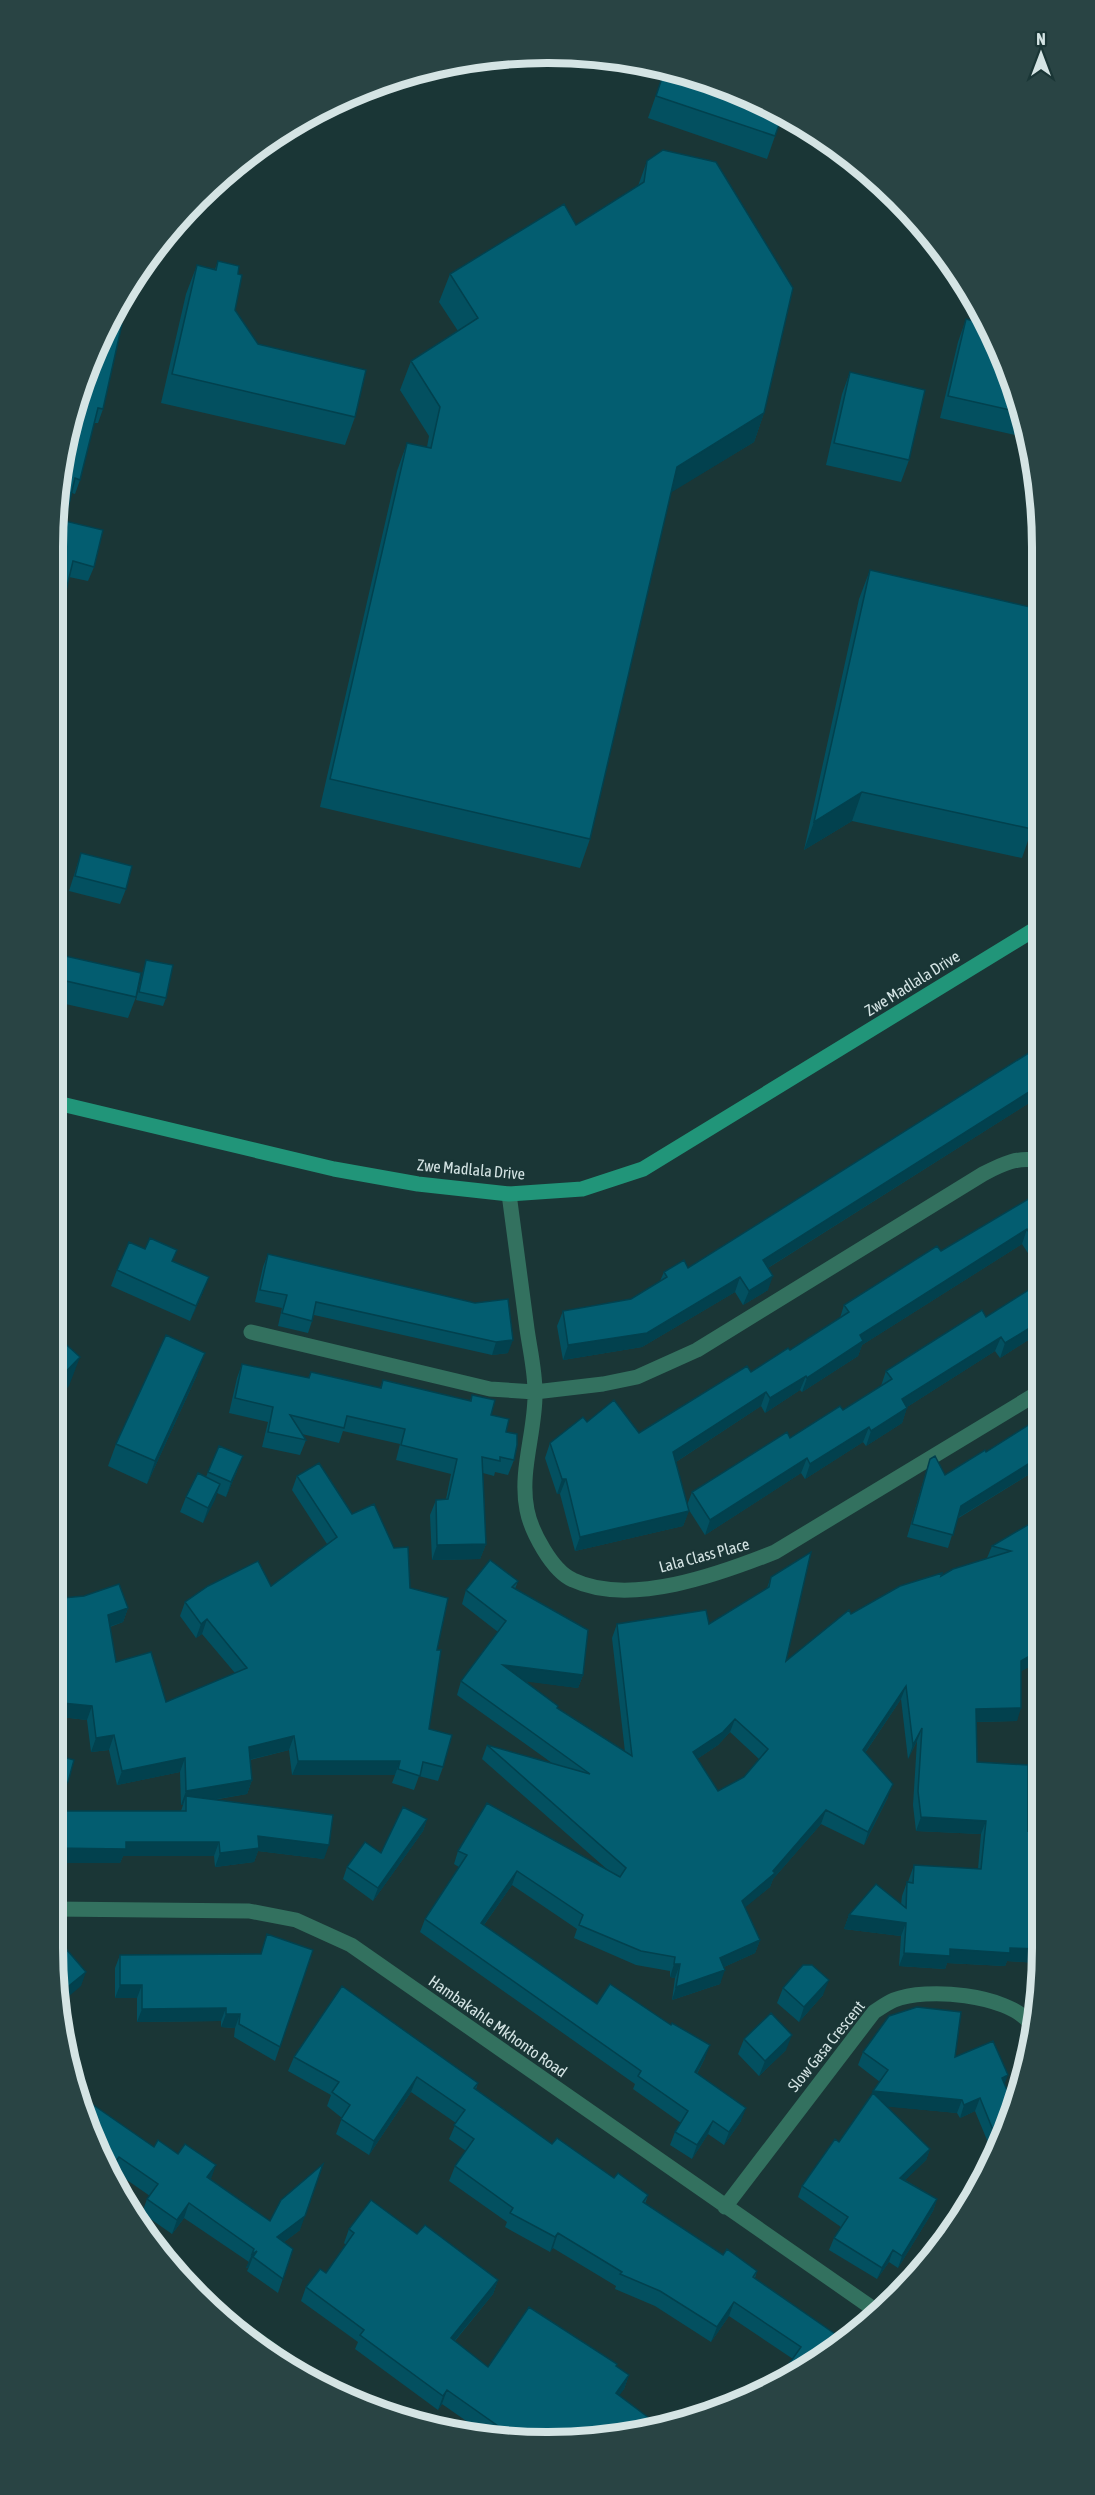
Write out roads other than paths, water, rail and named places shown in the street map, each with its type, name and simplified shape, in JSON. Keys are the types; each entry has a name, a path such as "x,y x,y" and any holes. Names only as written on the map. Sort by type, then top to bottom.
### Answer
{"street":[{"name":"Zwe Madlala Drive","path":"63,1105 334,1169 418,1184 509,1194 582,1189 643,1169 1032,931"},
{"path":"251,1332 490,1389 535,1392 603,1384 638,1377 707,1344 983,1174 1008,1161 1032,1160"},
{"name":"Lala Class Place","path":"509,1194 535,1392 526,1482 526,1508 534,1531 547,1555 571,1580 603,1589 635,1591 732,1569 775,1552 1032,1396"},
{"name":"Hambakahle Mkhonto Road","path":"63,1909 249,1911 296,1920 351,1945 872,2308"},
{"name":"Slow Gasa Crescent","path":"725,2207 874,2012 894,2000 933,1993 999,2002 1026,2021"}]}
